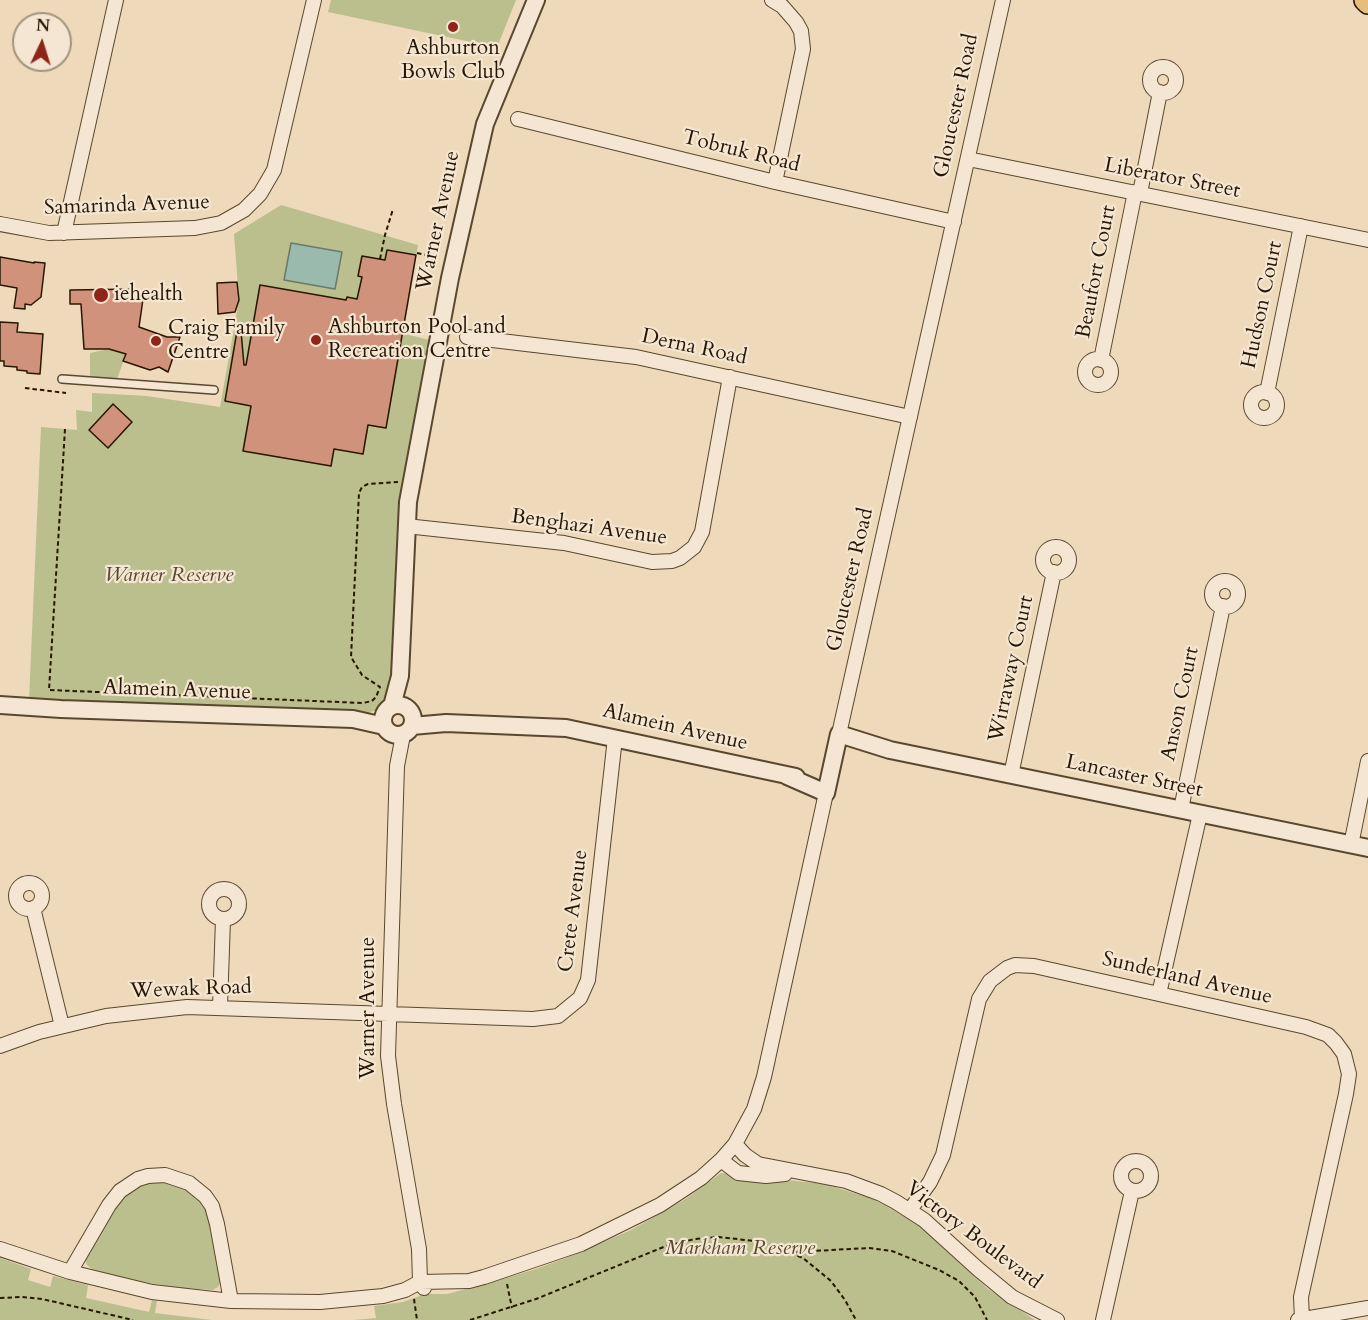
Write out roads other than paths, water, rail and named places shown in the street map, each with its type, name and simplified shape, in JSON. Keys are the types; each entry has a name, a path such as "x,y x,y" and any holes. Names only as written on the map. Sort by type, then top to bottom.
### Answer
{"street":[{"path":"64,233 116,0"},
{"name":"Samarinda Avenue","path":"0,224 40,232 64,233 195,228 221,223 251,204 267,184 274,170 314,0"},
{"name":"Warner Avenue","path":"422,1287 391,1081 388,1041 406,526 411,483 450,278 480,139 536,0"},
{"path":"772,0 782,6 796,22 801,31 803,49 775,182"},
{"name":"Gloucester Road","path":"721,1160 735,1144 746,1126 760,1093 1003,0"},
{"name":"Beaufort Court","path":"1101,360 1160,93"},
{"name":"Tobruk Road","path":"518,119 775,182 954,222"},
{"name":"Liberator Street","path":"968,159 1368,240"},
{"name":"Hudson Court","path":"1267,393 1301,226"},
{"name":"Derna Road","path":"467,337 619,354 910,417"},
{"name":"Benghazi Avenue","path":"406,526 564,543 652,562 672,561 680,558 694,547 702,532 730,377"},
{"name":"Wirraway Court","path":"1011,775 1054,572"},
{"name":"Anson Court","path":"1181,809 1223,606"},
{"name":"Alamein Avenue","path":"0,705 566,728 828,786"},
{"name":"Crete Avenue","path":"389,1014 548,1018 566,1012 580,998 585,990 589,972 615,738"},
{"name":"Lancaster Street","path":"838,739 1368,848"},
{"path":"1351,845 1368,761"},
{"path":"1159,994 1200,814"},
{"path":"33,908 62,1026"},
{"path":"220,1007 223,919"},
{"name":"Sunderland Avenue","path":"910,1210 930,1182 943,1155 976,1008 983,990 998,974 1015,965 1034,966 1312,1029 1328,1035 1344,1054 1348,1065 1348,1080 1301,1298 1304,1319"},
{"name":"Wewak Road","path":"0,1046 62,1026 133,1012 187,1007 389,1014"},
{"name":"Victory Boulevard","path":"735,1144 758,1164 846,1181 881,1194 910,1210 937,1231 998,1286 1031,1308 1057,1320"},
{"path":"0,1248 70,1272 152,1292 231,1301 311,1302 383,1296 396,1298 422,1287 450,1289 581,1244 684,1191 721,1160"},
{"name":"Victory Boulevard","path":"721,1160 732,1170 743,1174 766,1176 793,1172"},
{"path":"70,1272 109,1205 120,1191 138,1179 165,1175 189,1183 205,1196 212,1206 231,1301"},
{"path":"1103,1320 1132,1191"},
{"path":"1304,1319 1368,1308"}],"lane":[{"path":"62,379 214,390"}],"place":[{"name":"Ashburton Bowls Club","path":"453,27"},
{"name":"iehealth","path":"101,295"},
{"name":"Ashburton Pool and Recreation Centre","path":"316,340"},
{"name":"Craig Family Centre","path":"156,341"}],"park label":[{"name":"Warner Reserve","path":"169,576"},
{"name":"Markham Reserve","path":"740,1249"}]}
